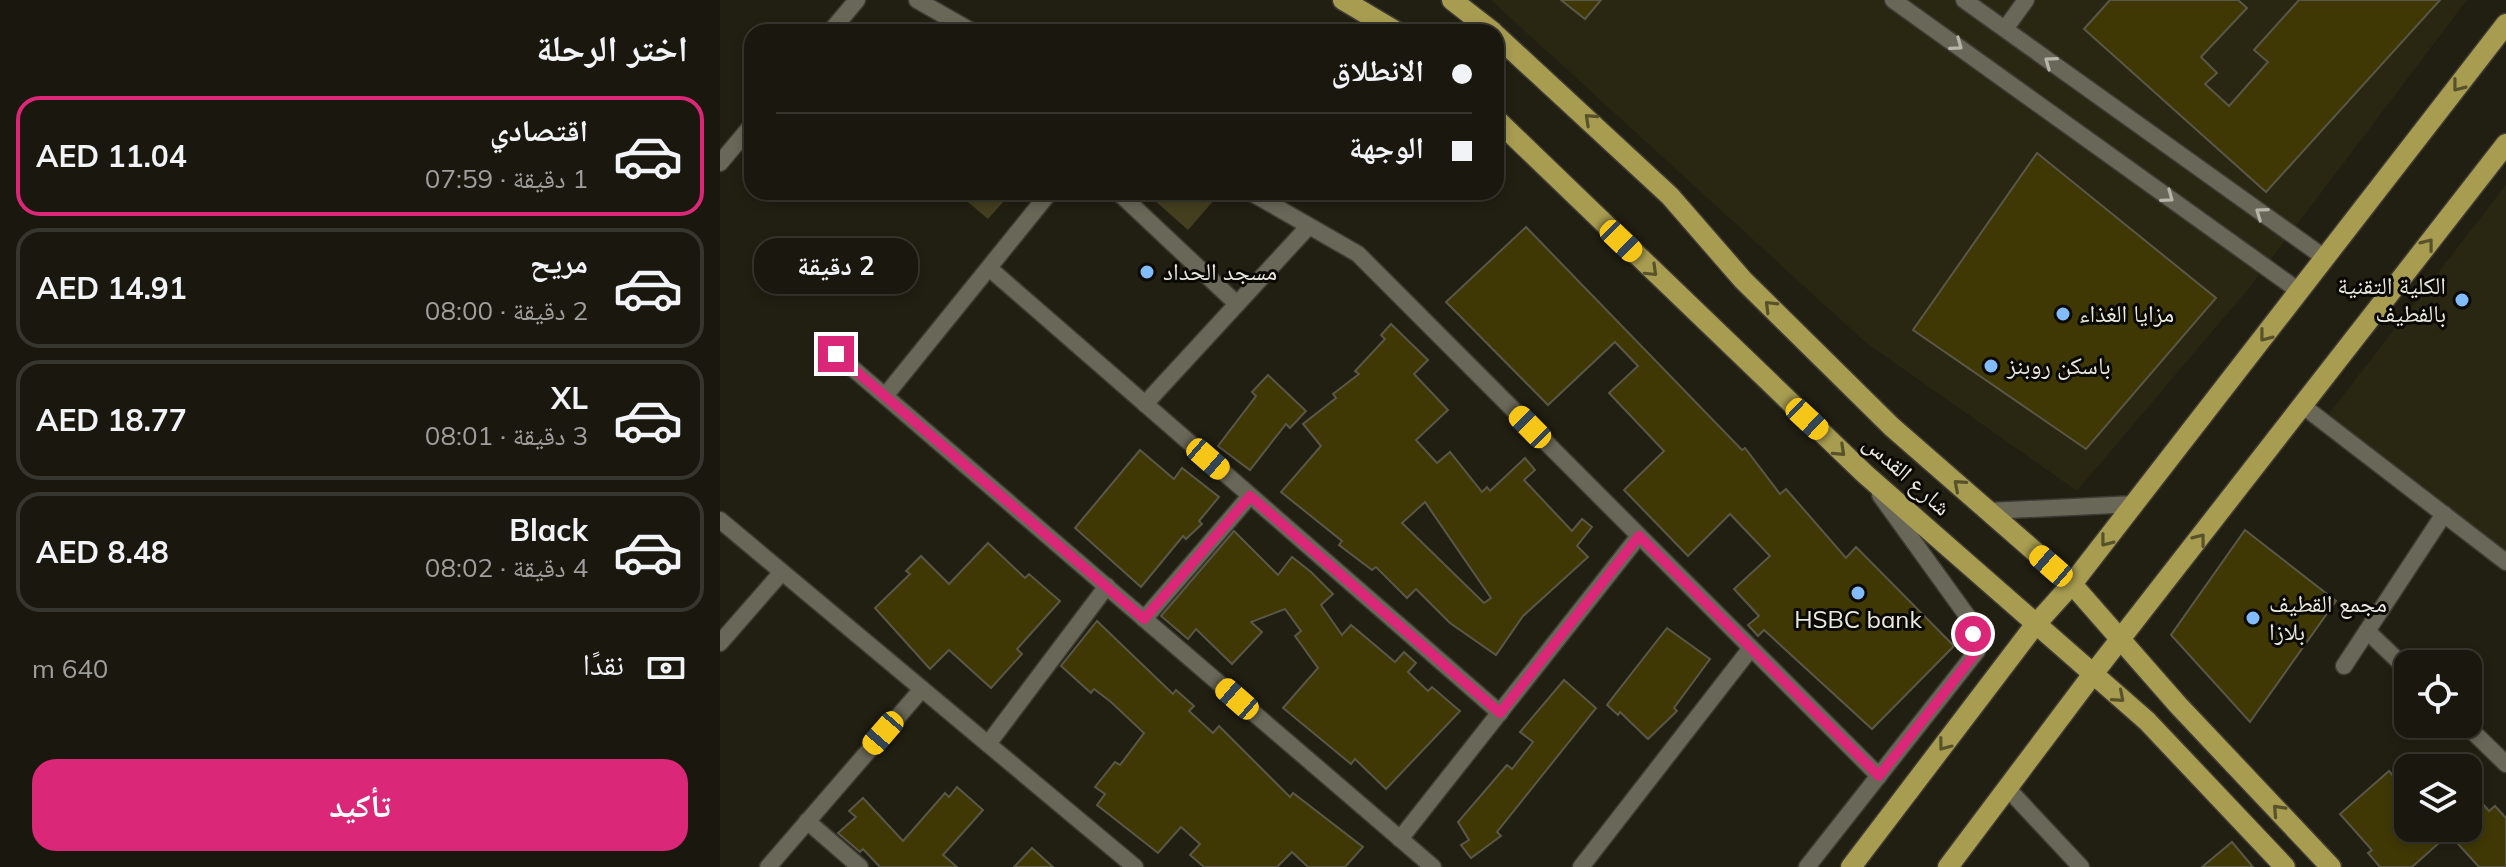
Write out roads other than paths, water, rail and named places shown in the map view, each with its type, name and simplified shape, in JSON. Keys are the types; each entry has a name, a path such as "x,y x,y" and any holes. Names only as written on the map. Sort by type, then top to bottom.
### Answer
{"main road":[{"path":"1343,0 1384,24"},
{"path":"1452,0 1482,24"},
{"path":"1851,867 2035,625 2072,584 2135,504 2506,24"},
{"path":"1504,43 1670,196 1743,280 1892,427 2072,584 2178,705 2331,867"},
{"name":"شارع القدس","path":"1504,127 1865,474 2147,721 2285,867"},
{"path":"1948,867 2009,790 2093,674 2506,144"}],"street":[{"path":"837,24 857,0"},
{"path":"917,0 959,24"},
{"path":"1893,0 2299,291"},
{"path":"1964,0 2325,258"},
{"path":"2005,29 2026,0"},
{"path":"720,163 744,134"},
{"path":"885,396 1044,200"},
{"path":"1126,200 1237,304"},
{"path":"1264,200 1358,254 1879,776"},
{"path":"1145,404 1309,226"},
{"path":"989,268 1500,713"},
{"path":"836,354 1433,867"},
{"path":"2303,406 2506,562"},
{"path":"1807,867 1977,651 1968,617 1865,474"},
{"path":"1144,619 1250,496"},
{"path":"1988,511 2135,504"},
{"path":"2344,666 2444,514"},
{"path":"720,520 1135,867"},
{"path":"1400,839 1639,536"},
{"path":"720,643 782,572"},
{"path":"988,744 1107,586"},
{"path":"2367,631 2394,657"},
{"path":"1581,867 1751,648"},
{"path":"768,867 922,689"},
{"path":"2482,737 2503,753"},
{"path":"2009,790 2081,867"},
{"path":"807,821 860,867"}],"place":[{"name":"مسجد الحداد","path":"1147,272"},
{"name":"الكلية التقنية بالفطيف","path":"2462,300"},
{"name":"مزايا الغذاء","path":"2063,314"},
{"name":"باسكن روبنز","path":"1991,366"},
{"name":"HSBC bank","path":"1858,593"},
{"name":"مجمع القطيف بلازا","path":"2253,618"}]}
